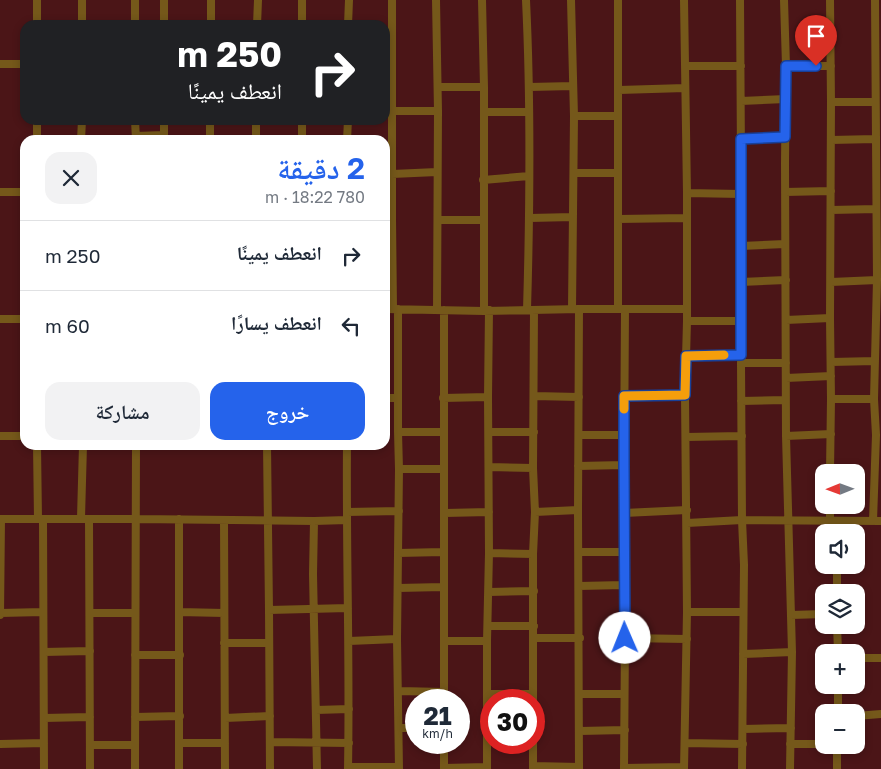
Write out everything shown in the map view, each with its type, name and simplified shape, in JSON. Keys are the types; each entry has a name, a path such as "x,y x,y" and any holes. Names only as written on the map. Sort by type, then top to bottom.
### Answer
{"street":[{"path":"37,0 37,20"},
{"path":"82,0 82,20"},
{"path":"135,0 135,20"},
{"path":"164,0 164,20"},
{"path":"211,0 211,20"},
{"path":"257,20 258,0"},
{"path":"302,0 302,20"},
{"path":"348,20 349,0"},
{"path":"390,44 392,0"},
{"path":"436,0 437,172 445,513 443,587 444,689"},
{"path":"482,0 484,88 483,220 489,432 488,689"},
{"path":"526,0 529,87 530,310 534,396 533,689"},
{"path":"533,754 533,768 580,768 579,435 573,218 574,116 571,0"},
{"path":"618,0 618,219 624,396 624,769 684,768 687,639 685,395 687,193 684,0"},
{"path":"740,0 741,401 744,565 742,769"},
{"path":"784,0 786,66 785,400 792,652 790,769"},
{"path":"830,0 830,318 832,399 830,464"},
{"path":"687,523 742,520 877,521 878,435 874,398 878,320 876,209 878,194 875,102 878,67 875,0"},
{"path":"0,64 20,64"},
{"path":"686,66 741,66"},
{"path":"786,66 831,66"},
{"path":"529,87 573,86"},
{"path":"438,87 484,88"},
{"path":"619,90 685,88"},
{"path":"741,101 786,99"},
{"path":"390,100 392,111 390,196"},
{"path":"831,102 875,102"},
{"path":"392,111 438,111"},
{"path":"484,112 529,112"},
{"path":"574,116 618,116"},
{"path":"741,139 785,137"},
{"path":"831,140 875,139"},
{"path":"392,174 437,172"},
{"path":"574,173 618,174"},
{"path":"483,180 530,176"},
{"path":"785,192 831,191"},
{"path":"0,192 20,192"},
{"path":"687,193 741,194"},
{"path":"831,210 876,209"},
{"path":"530,218 573,218"},
{"path":"618,219 686,218"},
{"path":"438,220 483,220"},
{"path":"740,246 785,244"},
{"path":"347,450 348,768 399,768 397,639 398,398 390,264"},
{"path":"741,282 786,280"},
{"path":"831,282 877,280"},
{"path":"392,309 687,309"},
{"path":"786,320 830,318"},
{"path":"0,319 20,319"},
{"path":"687,321 742,321"},
{"path":"686,356 786,363"},
{"path":"831,362 875,361"},
{"path":"786,378 831,376"},
{"path":"624,396 685,395"},
{"path":"534,396 578,397"},
{"path":"443,398 488,397"},
{"path":"390,398 398,398"},
{"path":"832,399 874,398"},
{"path":"741,401 785,400"},
{"path":"398,432 444,432"},
{"path":"489,432 534,432"},
{"path":"786,436 831,434"},
{"path":"579,435 624,435"},
{"path":"0,436 20,436"},
{"path":"686,437 742,436"},
{"path":"37,450 44,652 44,769"},
{"path":"83,450 90,613 90,769"},
{"path":"135,769 136,450"},
{"path":"266,450 270,769"},
{"path":"578,466 624,465"},
{"path":"489,466 534,468"},
{"path":"399,469 444,469"},
{"path":"535,512 578,510"},
{"path":"624,513 687,510"},
{"path":"43,612 0,614 0,519 136,518 314,521 398,511"},
{"path":"445,513 489,512"},
{"path":"832,514 834,524"},
{"path":"179,519 179,769"},
{"path":"224,520 225,769"},
{"path":"314,521 313,574 317,769"},
{"path":"398,553 444,552"},
{"path":"579,552 624,552"},
{"path":"489,553 533,554"},
{"path":"579,586 624,585"},
{"path":"398,588 443,587"},
{"path":"488,592 534,592"},
{"path":"269,610 348,608"},
{"path":"179,612 224,613"},
{"path":"687,612 743,612"},
{"path":"90,613 135,613"},
{"path":"791,615 815,614"},
{"path":"488,626 534,626"},
{"path":"534,638 580,638"},
{"path":"625,638 687,639"},
{"path":"349,641 397,639"},
{"path":"444,640 487,641"},
{"path":"224,643 269,642"},
{"path":"44,652 90,651"},
{"path":"743,654 792,652"},
{"path":"135,656 180,655"},
{"path":"865,658 881,658"},
{"path":"399,692 405,693"},
{"path":"580,694 624,694"},
{"path":"316,710 349,709"},
{"path":"865,715 881,714"},
{"path":"135,717 180,716"},
{"path":"225,718 270,716"},
{"path":"44,718 90,717"},
{"path":"399,728 405,728"},
{"path":"743,728 790,728"},
{"path":"580,730 625,730"},
{"path":"0,744 44,742"},
{"path":"270,742 349,743"},
{"path":"179,743 225,743"},
{"path":"685,743 743,744"},
{"path":"790,744 815,744"},
{"path":"90,745 135,745"},
{"path":"444,754 444,768 487,768 488,754"},
{"path":"837,754 837,769"}],"slow traffic":[{"path":"624,409 624,396 685,395 686,356 724,355"}],"route":[{"path":"625,638 624,396 685,395 686,356 741,355 741,139 785,137 786,66 816,66"}]}
